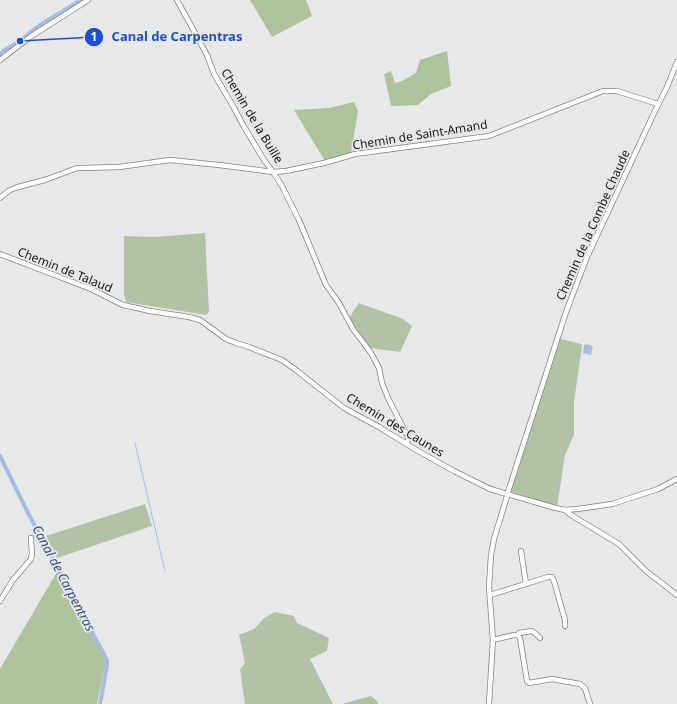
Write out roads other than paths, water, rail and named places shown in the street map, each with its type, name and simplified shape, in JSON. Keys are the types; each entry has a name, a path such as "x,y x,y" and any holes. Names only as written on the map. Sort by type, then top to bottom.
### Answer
{"street":[{"path":"0,60 30,37 88,0"},
{"name":"Chemin de la Buille","path":"177,0 207,55 214,74 264,160 273,172 299,220 326,285 339,303 353,329 371,353 378,368 388,398 409,438 406,443"},
{"name":"Chemin de la Combe Chaude","path":"489,704 493,640 489,587 491,555 494,539 566,312 576,285 587,257 667,87 677,62"},
{"name":"Chemin de Saint-Amand","path":"0,198 10,190 45,180 76,168 119,168 170,160 273,172 286,171 324,163 354,154 489,136 603,91 617,91 658,104"},
{"name":"Chemin de Talaud","path":"0,254 91,290 123,305"},
{"name":"Chemin des Caunes","path":"123,305 195,318 226,338 282,360 344,408 477,483 552,508 565,510"},
{"path":"565,510 612,504 658,489 677,479"},
{"path":"565,510 619,544 646,570 677,596"},
{"path":"0,601 13,580 31,558 31,538"},
{"path":"521,551 526,584"},
{"path":"490,595 552,577 565,620 565,626"},
{"path":"493,640 532,631 540,638"},
{"path":"518,635 520,638 527,681 552,679 580,684 587,693 590,704"}],"water":[{"path":"586,344 593,346 591,355 583,353 584,345"}],"waterway":[{"name":"Canal de Carpentras","path":"40,25 81,0"},
{"name":"Canal de Carpentras","path":"3,51 20,41 37,27"},
{"path":"135,443 165,571"},
{"name":"Canal de Carpentras","path":"0,456 28,513 107,660 100,704"},
{"path":"479,481 500,490"},
{"path":"517,495 535,499"}],"place":[{"name":"Canal de Carpentras","path":"20,41"}]}
